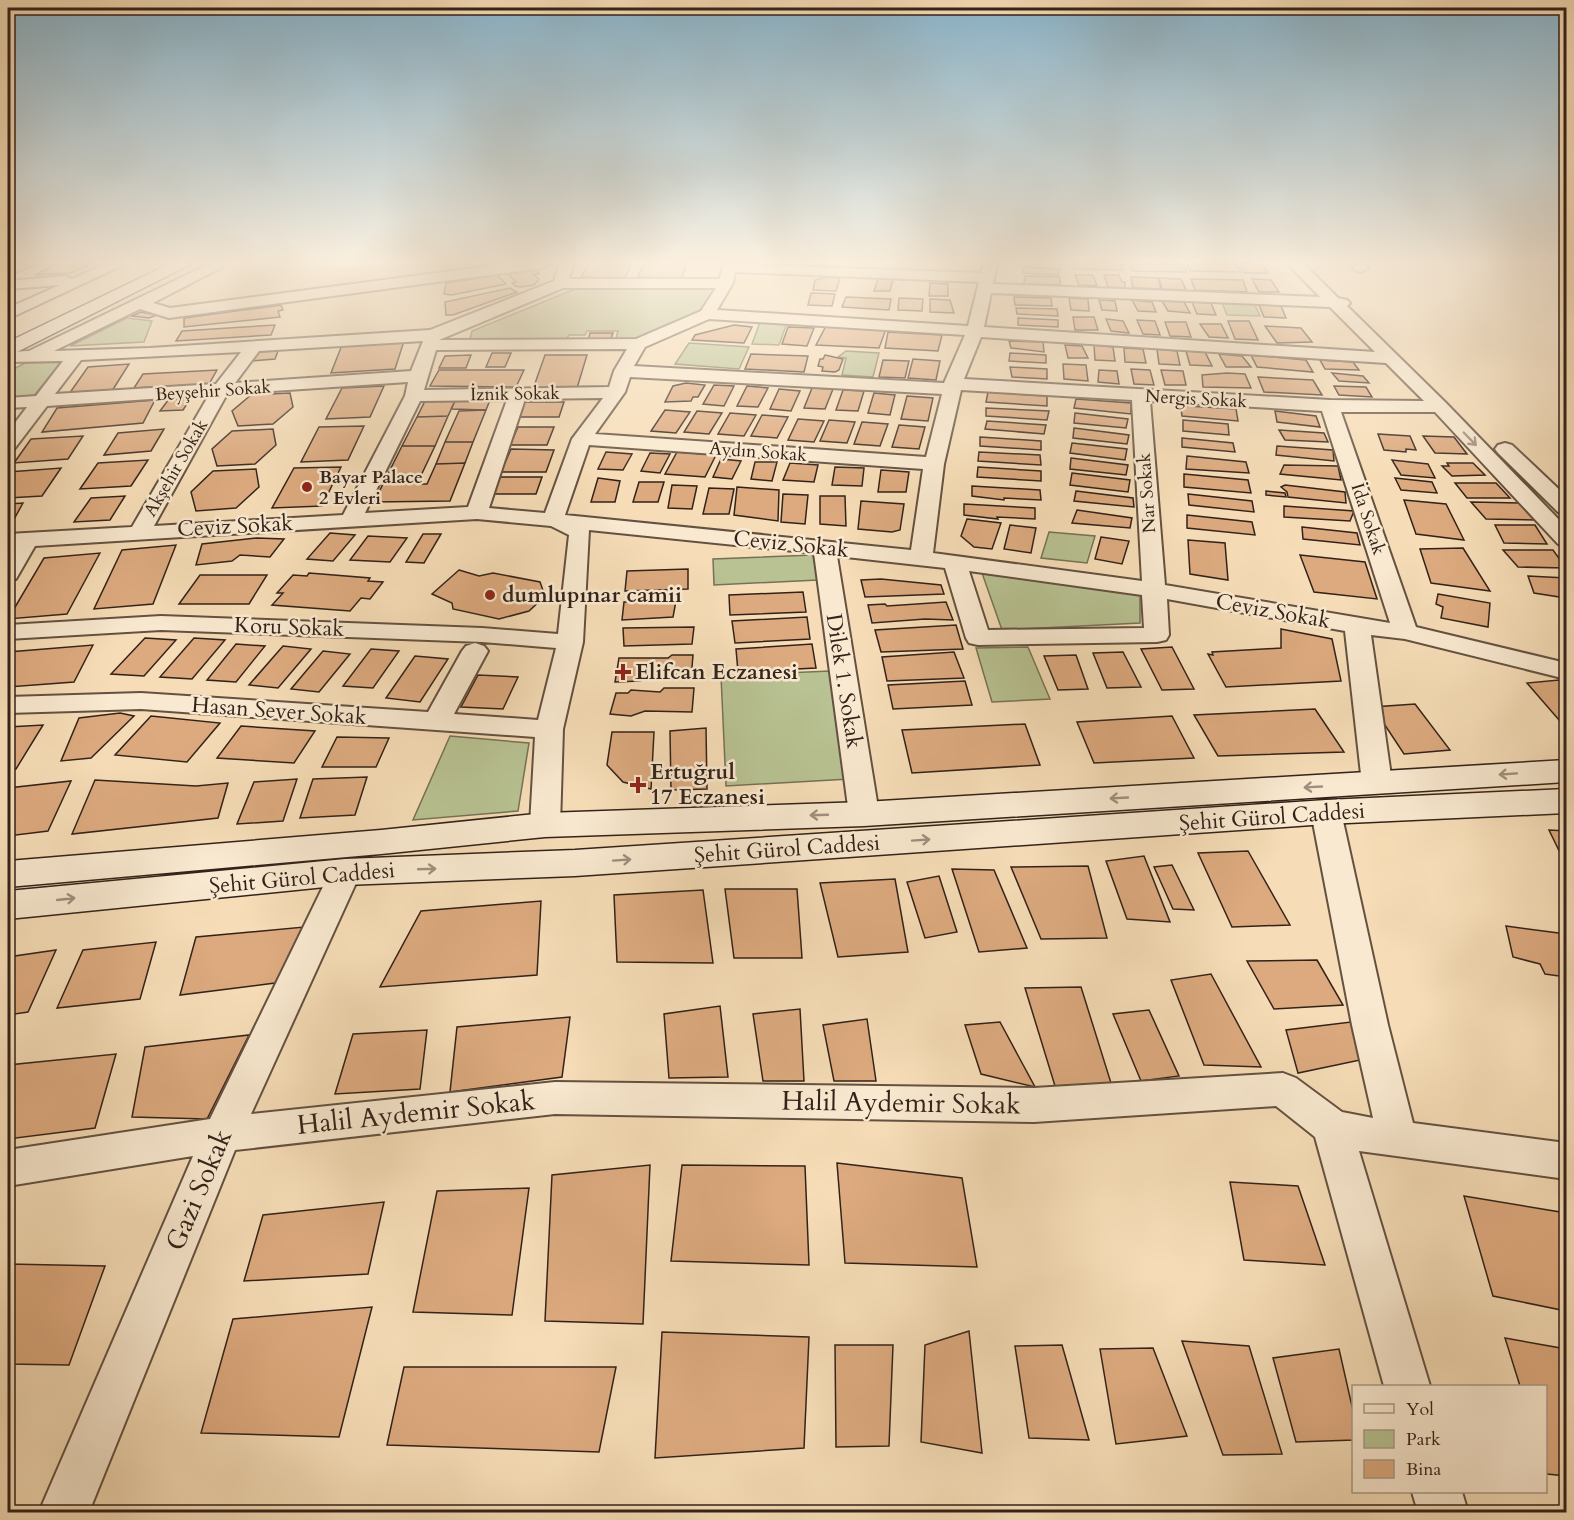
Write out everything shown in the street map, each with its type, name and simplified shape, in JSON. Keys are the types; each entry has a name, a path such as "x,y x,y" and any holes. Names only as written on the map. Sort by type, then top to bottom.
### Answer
{"main road":[{"path":"8,348 35,335"},
{"name":"Şehit Gürol Caddesi","path":"8,874 381,842 545,825 864,814 1566,771"},
{"name":"Şehit Gürol Caddesi","path":"8,905 345,872 542,865 1326,813 1566,801"},
{"path":"542,865 545,825"}],"street":[{"path":"8,368 75,335"},
{"path":"150,353 158,335"},
{"path":"351,520 414,396 418,376 431,340 443,335"},
{"path":"8,357 75,357 254,346 431,340 638,344 659,335"},
{"path":"921,558 934,464 952,386 973,335"},
{"path":"1048,335 1388,358"},
{"path":"1366,335 1440,407 1566,539"},
{"path":"1388,335 1566,507"},
{"path":"545,825 549,729 570,642 580,532 553,519 582,439 616,393 622,371 638,344"},
{"name":"Akşehir Sokak","path":"140,532 220,391 254,346"},
{"path":"8,444 75,357"},
{"name":"Nergis Sokak","path":"622,371 1330,406 1440,407"},
{"name":"Beyşehir Sokak","path":"8,403 220,391 418,376"},
{"name":"İznik Sokak","path":"414,396 616,393"},
{"path":"477,513 518,394"},
{"name":"Nar Sokak","path":"955,564 978,638 1157,635 1141,396"},
{"name":"İda Sokak","path":"1330,406 1405,632"},
{"name":"Aydın Sokak","path":"582,439 934,464"},
{"name":"Ceviz Sokak","path":"18,540 477,513 553,519 921,558 1154,590 1357,626 1405,632 1566,671"},
{"path":"8,574 18,540"},
{"name":"Dilek 1. Sokak","path":"824,547 864,814"},
{"name":"Koru Sokak","path":"8,632 161,622 482,635 570,642"},
{"path":"1357,626 1377,783"},
{"path":"436,723 475,651"},
{"name":"Hasan Sever Sokak","path":"8,705 141,701 549,729"},
{"path":"1326,813 1370,1025 1397,1138"},
{"name":"Gazi Sokak","path":"64,1512 222,1134 345,872"},
{"name":"Halil Aydemir Sokak","path":"8,1168 222,1134 555,1098 1034,1105 1283,1089 1332,1127 1361,1134 1566,1161"},
{"path":"1332,1127 1407,1385"},
{"path":"1438,1493 1443,1512"}],"green space":[{"path":"93,335 147,335 144,342 70,346"},
{"path":"471,335 585,335 569,335 565,342 469,343"},
{"path":"617,335 651,335 633,342 615,342"},
{"path":"755,335 783,335 779,345 752,344"},
{"path":"689,343 749,347 739,369 675,364"},
{"path":"846,351 879,353 873,377 842,375 846,358 838,357"},
{"path":"61,362 33,397 8,398 8,372 25,363"},
{"path":"1049,532 1095,536 1087,563 1041,558"},
{"path":"813,555 818,580 714,585 713,559"},
{"path":"982,573 1140,595 1140,623 1002,630"},
{"path":"1028,647 1050,699 992,702 976,648"},
{"path":"830,671 849,779 726,786 721,676"},
{"path":"450,736 529,743 518,811 413,820"}],"building":[{"path":"180,335 271,335 271,335 176,341"},
{"path":"590,335 612,335 610,341 588,341"},
{"path":"695,335 748,335 744,343 692,340"},
{"path":"785,335 811,335 807,346 782,344"},
{"path":"821,335 884,335 879,348 816,345"},
{"path":"887,335 942,335 938,351 885,348"},
{"path":"1190,335 1191,337 1170,336"},
{"path":"1208,335 1226,335 1228,338 1209,337"},
{"path":"1233,335 1256,335 1258,340 1235,339"},
{"path":"1271,335 1306,335 1312,342 1277,343"},
{"path":"404,341 395,369 331,373 342,345"},
{"path":"1009,341 1043,342 1044,352 1011,348"},
{"path":"1065,345 1082,346 1088,358 1068,358"},
{"path":"1094,345 1113,347 1115,361 1095,360"},
{"path":"1124,348 1143,349 1146,363 1125,362"},
{"path":"1157,349 1177,351 1180,365 1159,364"},
{"path":"278,351 275,359 252,361 256,352"},
{"path":"1186,351 1205,352 1212,366 1190,365"},
{"path":"492,353 511,353 505,367 486,367"},
{"path":"1010,353 1046,355 1046,363 1009,361"},
{"path":"751,354 808,356 804,372 745,369"},
{"path":"1219,354 1242,356 1251,367 1226,367"},
{"path":"471,355 466,368 439,368 445,356"},
{"path":"545,355 587,355 577,388 533,389"},
{"path":"825,355 843,359 839,370 822,371 823,367 818,366 820,359 823,359"},
{"path":"1251,355 1306,360 1313,372 1257,367"},
{"path":"913,359 940,361 936,380 908,378"},
{"path":"883,360 909,361 905,378 879,377"},
{"path":"1320,360 1353,362 1359,370 1325,369"},
{"path":"129,364 112,391 69,394 88,367"},
{"path":"1063,364 1086,365 1088,381 1064,379"},
{"path":"1010,367 1047,369 1047,379 1012,377"},
{"path":"1131,369 1150,370 1154,385 1134,384"},
{"path":"217,370 209,384 134,388 143,374"},
{"path":"439,370 524,370 516,387 430,386"},
{"path":"1099,370 1117,371 1119,384 1098,382"},
{"path":"1161,370 1183,371 1186,385 1165,385"},
{"path":"1332,373 1363,376 1369,383 1339,381"},
{"path":"1245,374 1251,388 1203,387 1202,375"},
{"path":"1258,377 1313,380 1322,395 1264,392"},
{"path":"686,383 705,385 698,397 693,397 691,401 665,402 673,386"},
{"path":"714,385 734,386 724,406 703,404"},
{"name":"Bayar Palace 2 Evleri","path":"384,386 370,417 326,419 342,388"},
{"path":"747,386 768,388 758,407 737,406"},
{"path":"1334,386 1366,387 1372,397 1339,395"},
{"path":"812,388 833,389 825,409 804,408"},
{"path":"779,389 800,391 791,411 770,409"},
{"path":"843,390 864,391 858,411 836,410"},
{"path":"988,392 1047,396 1047,406 986,402"},
{"path":"290,393 293,407 273,424 238,426 232,411 251,395"},
{"path":"874,393 895,395 890,415 868,413"},
{"path":"907,396 933,398 928,421 901,419"},
{"path":"191,398 183,410 160,411 169,399"},
{"path":"1076,399 1131,403 1131,414 1074,408"},
{"path":"155,400 143,423 42,432 57,408"},
{"path":"490,400 486,410 451,409 455,401"},
{"path":"425,401 455,401 448,416 417,417"},
{"path":"523,402 564,402 559,417 516,417"},
{"path":"1188,406 1236,409 1238,421 1182,416 1181,409"},
{"path":"986,408 1049,411 1047,420 986,416"},
{"path":"486,410 473,442 445,442 459,411"},
{"path":"665,410 690,412 676,433 651,431"},
{"path":"697,411 722,413 709,434 684,432"},
{"path":"1275,411 1316,416 1320,427 1277,422"},
{"path":"730,413 756,415 744,436 718,434"},
{"path":"1075,413 1128,419 1126,428 1074,423"},
{"path":"762,415 788,417 777,438 751,436"},
{"path":"448,416 435,446 402,446 417,417"},
{"path":"798,419 824,421 814,442 788,440"},
{"path":"829,420 855,422 847,443 820,441"},
{"path":"1183,420 1228,424 1229,435 1183,431"},
{"path":"987,421 1046,425 1044,434 985,429"},
{"path":"862,422 888,424 880,446 854,444"},
{"path":"899,425 925,427 919,449 892,447"},
{"name":"Bayar Palace 2 Evleri","path":"364,426 348,460 301,462 319,427"},
{"path":"518,427 554,427 547,445 510,445"},
{"path":"1074,428 1129,435 1127,444 1073,438"},
{"path":"164,429 151,451 104,455 118,433"},
{"path":"273,429 276,445 255,464 217,466 212,449 232,431"},
{"path":"1279,430 1324,433 1328,442 1285,440"},
{"path":"1378,434 1410,436 1416,450 1406,449 1406,452 1384,450"},
{"path":"83,436 68,459 14,463 31,439"},
{"path":"1423,436 1454,437 1467,454 1435,453"},
{"path":"980,437 1041,441 1041,450 980,446"},
{"path":"1182,438 1233,443 1235,452 1182,447"},
{"path":"445,442 473,442 465,463 436,464"},
{"path":"1072,443 1127,449 1125,460 1070,453"},
{"path":"402,446 435,446 417,484 427,484 436,464 465,463 450,501 374,502"},
{"path":"1277,446 1333,450 1334,461 1276,455"},
{"path":"511,449 554,450 546,472 501,472"},
{"path":"606,452 632,454 623,470 598,469"},
{"path":"677,452 716,455 705,477 665,474"},
{"path":"979,452 1040,455 1041,465 978,461"},
{"path":"650,453 670,454 660,473 641,471"},
{"path":"1187,456 1246,462 1249,473 1186,469"},
{"path":"1071,458 1128,465 1126,475 1070,469"},
{"path":"721,459 741,461 732,479 713,477"},
{"path":"148,460 131,486 80,489 98,463"},
{"path":"1392,460 1428,464 1435,478 1401,475"},
{"path":"755,462 777,462 772,481 751,479"},
{"path":"790,463 818,465 814,482 783,480"},
{"path":"1447,463 1473,463 1485,475 1452,476 1442,466 1449,466"},
{"path":"1284,465 1338,466 1341,480 1280,474"},
{"name":"Bayar Palace 2 Evleri","path":"341,467 322,506 272,508 294,468"},
{"path":"835,467 864,468 862,486 832,485"},
{"path":"978,467 1041,471 1041,481 977,477"},
{"path":"61,468 42,496 8,498 8,472"},
{"path":"256,469 259,487 236,508 196,511 191,492 213,471"},
{"path":"881,470 909,472 906,492 878,492"},
{"path":"1072,473 1130,480 1128,492 1070,485"},
{"path":"1184,474 1248,480 1251,493 1184,487"},
{"path":"500,477 542,477 536,494 494,494"},
{"path":"598,478 620,481 615,502 591,502"},
{"path":"1395,478 1432,482 1437,493 1401,490"},
{"path":"639,482 664,482 658,502 633,502"},
{"path":"1455,483 1496,483 1510,498 1467,498"},
{"path":"672,485 697,486 692,509 668,508"},
{"path":"1285,485 1345,492 1346,503 1288,497 1287,492 1281,487"},
{"path":"972,486 1040,490 1041,500 1004,498 1004,500 972,496"},
{"path":"737,487 779,490 778,521 734,515"},
{"path":"709,488 734,489 729,514 703,514"},
{"path":"1076,491 1133,498 1134,507 1074,501"},
{"path":"1266,491 1285,493 1286,497 1266,495"},
{"path":"783,494 808,495 805,524 781,522"},
{"path":"1188,494 1252,501 1254,512 1189,505"},
{"path":"125,496 110,520 74,522 91,498"},
{"path":"820,496 845,496 846,526 820,524"},
{"path":"1404,500 1446,504 1464,540 1416,534"},
{"path":"861,501 904,504 900,530 892,532 858,529"},
{"path":"1471,502 1520,503 1536,520 1486,519"},
{"path":"23,503 8,530 8,504"},
{"path":"964,504 1035,508 1035,519 997,517 998,519 964,515"},
{"path":"1284,506 1354,511 1350,521 1284,517"},
{"path":"1077,510 1132,518 1130,528 1072,523"},
{"path":"1187,515 1252,522 1255,535 1187,528"},
{"path":"967,519 1001,523 992,549 974,547 961,536"},
{"path":"1010,525 1036,528 1031,553 1004,549"},
{"path":"1495,525 1535,525 1547,544 1504,543"},
{"path":"1302,527 1357,533 1360,545 1303,539"},
{"path":"330,533 355,535 333,561 307,559"},
{"path":"423,534 441,534 424,563 406,562"},
{"path":"368,536 407,538 390,562 350,560"},
{"path":"1101,537 1129,541 1122,564 1095,559"},
{"path":"257,538 284,539 270,557 240,555 232,561 196,565 202,544"},
{"path":"1188,540 1225,543 1228,580 1190,574"},
{"path":"176,545 153,604 94,609 122,550"},
{"path":"1463,548 1490,591 1431,583 1420,549"},
{"path":"1503,550 1553,550 1566,568 1518,567"},
{"path":"100,553 67,614 8,619 44,558"},
{"path":"1300,555 1365,562 1377,599 1314,592"},
{"path":"688,569 688,589 625,591 627,571"},
{"name":"dumlupınar camii","path":"459,570 479,576 493,573 540,582 545,596 529,611 499,619 453,609 452,603 432,594"},
{"path":"309,573 370,578 368,581 383,582 370,599 361,598 350,611 272,605 283,593 277,593 293,575 307,576"},
{"path":"200,575 267,575 249,604 179,604"},
{"path":"1528,576 1566,578 1566,598 1534,593"},
{"path":"881,579 941,585 944,594 865,597 861,580"},
{"path":"803,592 806,612 730,615 729,595"},
{"path":"1438,594 1490,603 1488,627 1441,618 1443,607 1436,604"},
{"path":"676,601 673,617 622,620 624,602"},
{"path":"946,602 953,620 925,619 872,623 868,605 885,604 887,606"},
{"path":"807,617 810,639 735,643 732,621"},
{"path":"956,625 963,649 881,652 875,630"},
{"path":"694,627 692,644 624,646 623,628"},
{"path":"1281,629 1332,639 1341,681 1226,687 1208,654 1281,648"},
{"path":"145,638 176,640 144,676 111,674"},
{"path":"194,638 225,640 192,679 160,677"},
{"path":"236,644 265,646 236,682 207,680"},
{"path":"812,644 816,668 738,672 736,649"},
{"path":"93,645 74,682 8,687 8,652"},
{"path":"283,646 311,649 278,688 249,685"},
{"path":"1172,647 1194,689 1162,690 1141,649"},
{"path":"371,649 399,651 373,688 343,686"},
{"path":"323,651 350,654 319,692 291,689"},
{"path":"954,652 964,678 887,681 882,657"},
{"path":"1123,652 1141,687 1107,688 1093,653"},
{"path":"672,655 693,655 691,679 647,678 640,681 615,682 619,658 668,658"},
{"path":"1076,655 1088,689 1058,690 1044,656"},
{"path":"415,656 448,659 420,702 386,698"},
{"path":"478,675 518,677 503,709 461,707"},
{"path":"1559,680 1566,689 1566,728 1527,683"},
{"path":"965,681 972,705 893,709 888,685"},
{"path":"664,688 694,688 692,712 645,711 631,716 610,714 616,693 628,693 631,690 660,692"},
{"path":"1415,704 1450,750 1404,754 1373,707"},
{"path":"1315,709 1344,752 1218,756 1194,715"},
{"path":"120,713 134,716 91,758 61,761 79,718"},
{"path":"151,716 220,723 187,762 115,755"},
{"path":"1172,716 1194,758 1094,763 1077,722"},
{"path":"1025,724 1040,765 912,773 902,730"},
{"path":"43,725 16,769 8,770 8,727"},
{"path":"241,726 315,731 294,763 217,758"},
{"path":"706,728 707,789 671,790 670,731"},
{"path":"612,732 654,732 651,789 623,782 607,765"},
{"path":"337,737 389,738 376,767 322,767"},
{"path":"367,777 355,815 300,818 313,779"},
{"path":"297,779 283,821 237,824 254,782"},
{"path":"95,780 196,786 228,783 218,818 72,834"},
{"path":"71,781 48,831 8,836 8,788"},
{"path":"1549,830 1566,831 1566,865"},
{"path":"1248,851 1290,925 1232,927 1198,853"},
{"path":"1144,856 1170,922 1127,919 1106,861"},
{"path":"1172,865 1194,910 1173,909 1154,867"},
{"path":"1088,866 1107,938 1041,939 1011,867"},
{"path":"952,869 994,870 1027,948 979,952"},
{"path":"939,876 957,932 925,938 907,882"},
{"path":"895,879 908,952 838,957 820,883"},
{"path":"725,889 797,889 802,958 734,958"},
{"path":"703,890 713,963 617,962 614,895"},
{"path":"541,901 537,975 380,987 421,911"},
{"path":"1506,926 1566,934 1566,977 1545,974 1540,964 1513,957"},
{"path":"304,927 275,983 180,995 196,937"},
{"path":"156,942 140,999 57,1008 83,950"},
{"path":"56,950 28,1012 8,1015 8,957"},
{"path":"1317,960 1343,1005 1274,1009 1247,961"},
{"path":"1211,974 1261,1067 1204,1065 1171,980"},
{"path":"1081,987 1111,1083 1055,1086 1025,988"},
{"path":"720,1006 728,1077 669,1078 664,1014"},
{"path":"800,1009 804,1081 763,1081 753,1014"},
{"path":"1149,1010 1179,1076 1141,1081 1113,1014"},
{"path":"570,1017 562,1077 450,1092 457,1027"},
{"path":"867,1019 876,1081 834,1081 823,1025"},
{"path":"1000,1022 1035,1087 981,1074 965,1025"},
{"path":"1351,1022 1365,1059 1298,1073 1286,1030"},
{"path":"427,1030 420,1089 335,1094 353,1034"},
{"path":"249,1035 207,1119 132,1117 145,1047"},
{"path":"116,1054 95,1128 8,1139 8,1065"},
{"path":"837,1163 962,1178 977,1267 845,1263"},
{"path":"650,1165 643,1324 545,1321 552,1175"},
{"path":"682,1165 805,1166 809,1265 671,1261"},
{"path":"1230,1182 1298,1186 1325,1265 1244,1260"},
{"path":"529,1188 512,1315 413,1312 437,1191"},
{"path":"1464,1196 1566,1213 1566,1311 1493,1296"},
{"path":"384,1202 368,1274 244,1281 263,1215"},
{"path":"8,1264 105,1266 69,1365 8,1364"},
{"path":"372,1307 339,1437 201,1433 233,1319"},
{"path":"969,1331 982,1453 921,1442 925,1345"},
{"path":"662,1332 809,1337 804,1448 655,1458"},
{"path":"1505,1338 1566,1349 1566,1476 1547,1474 1547,1385 1520,1385"},
{"path":"1182,1341 1249,1346 1282,1454 1223,1455"},
{"path":"835,1345 893,1345 889,1446 836,1447"},
{"path":"1062,1345 1089,1440 1029,1438 1015,1346"},
{"path":"1153,1348 1187,1436 1116,1444 1100,1349"},
{"path":"1339,1349 1352,1406 1352,1440 1296,1442 1273,1358"},
{"path":"404,1367 616,1367 599,1452 387,1445"}],"place":[{"name":"Bayar Palace 2 Evleri","path":"307,487"},
{"name":"dumlupınar camii","path":"490,595"},
{"name":"Elifcan Eczanesi","path":"623,672"},
{"name":"Ertuğrul 17 Eczanesi","path":"638,785"}]}
